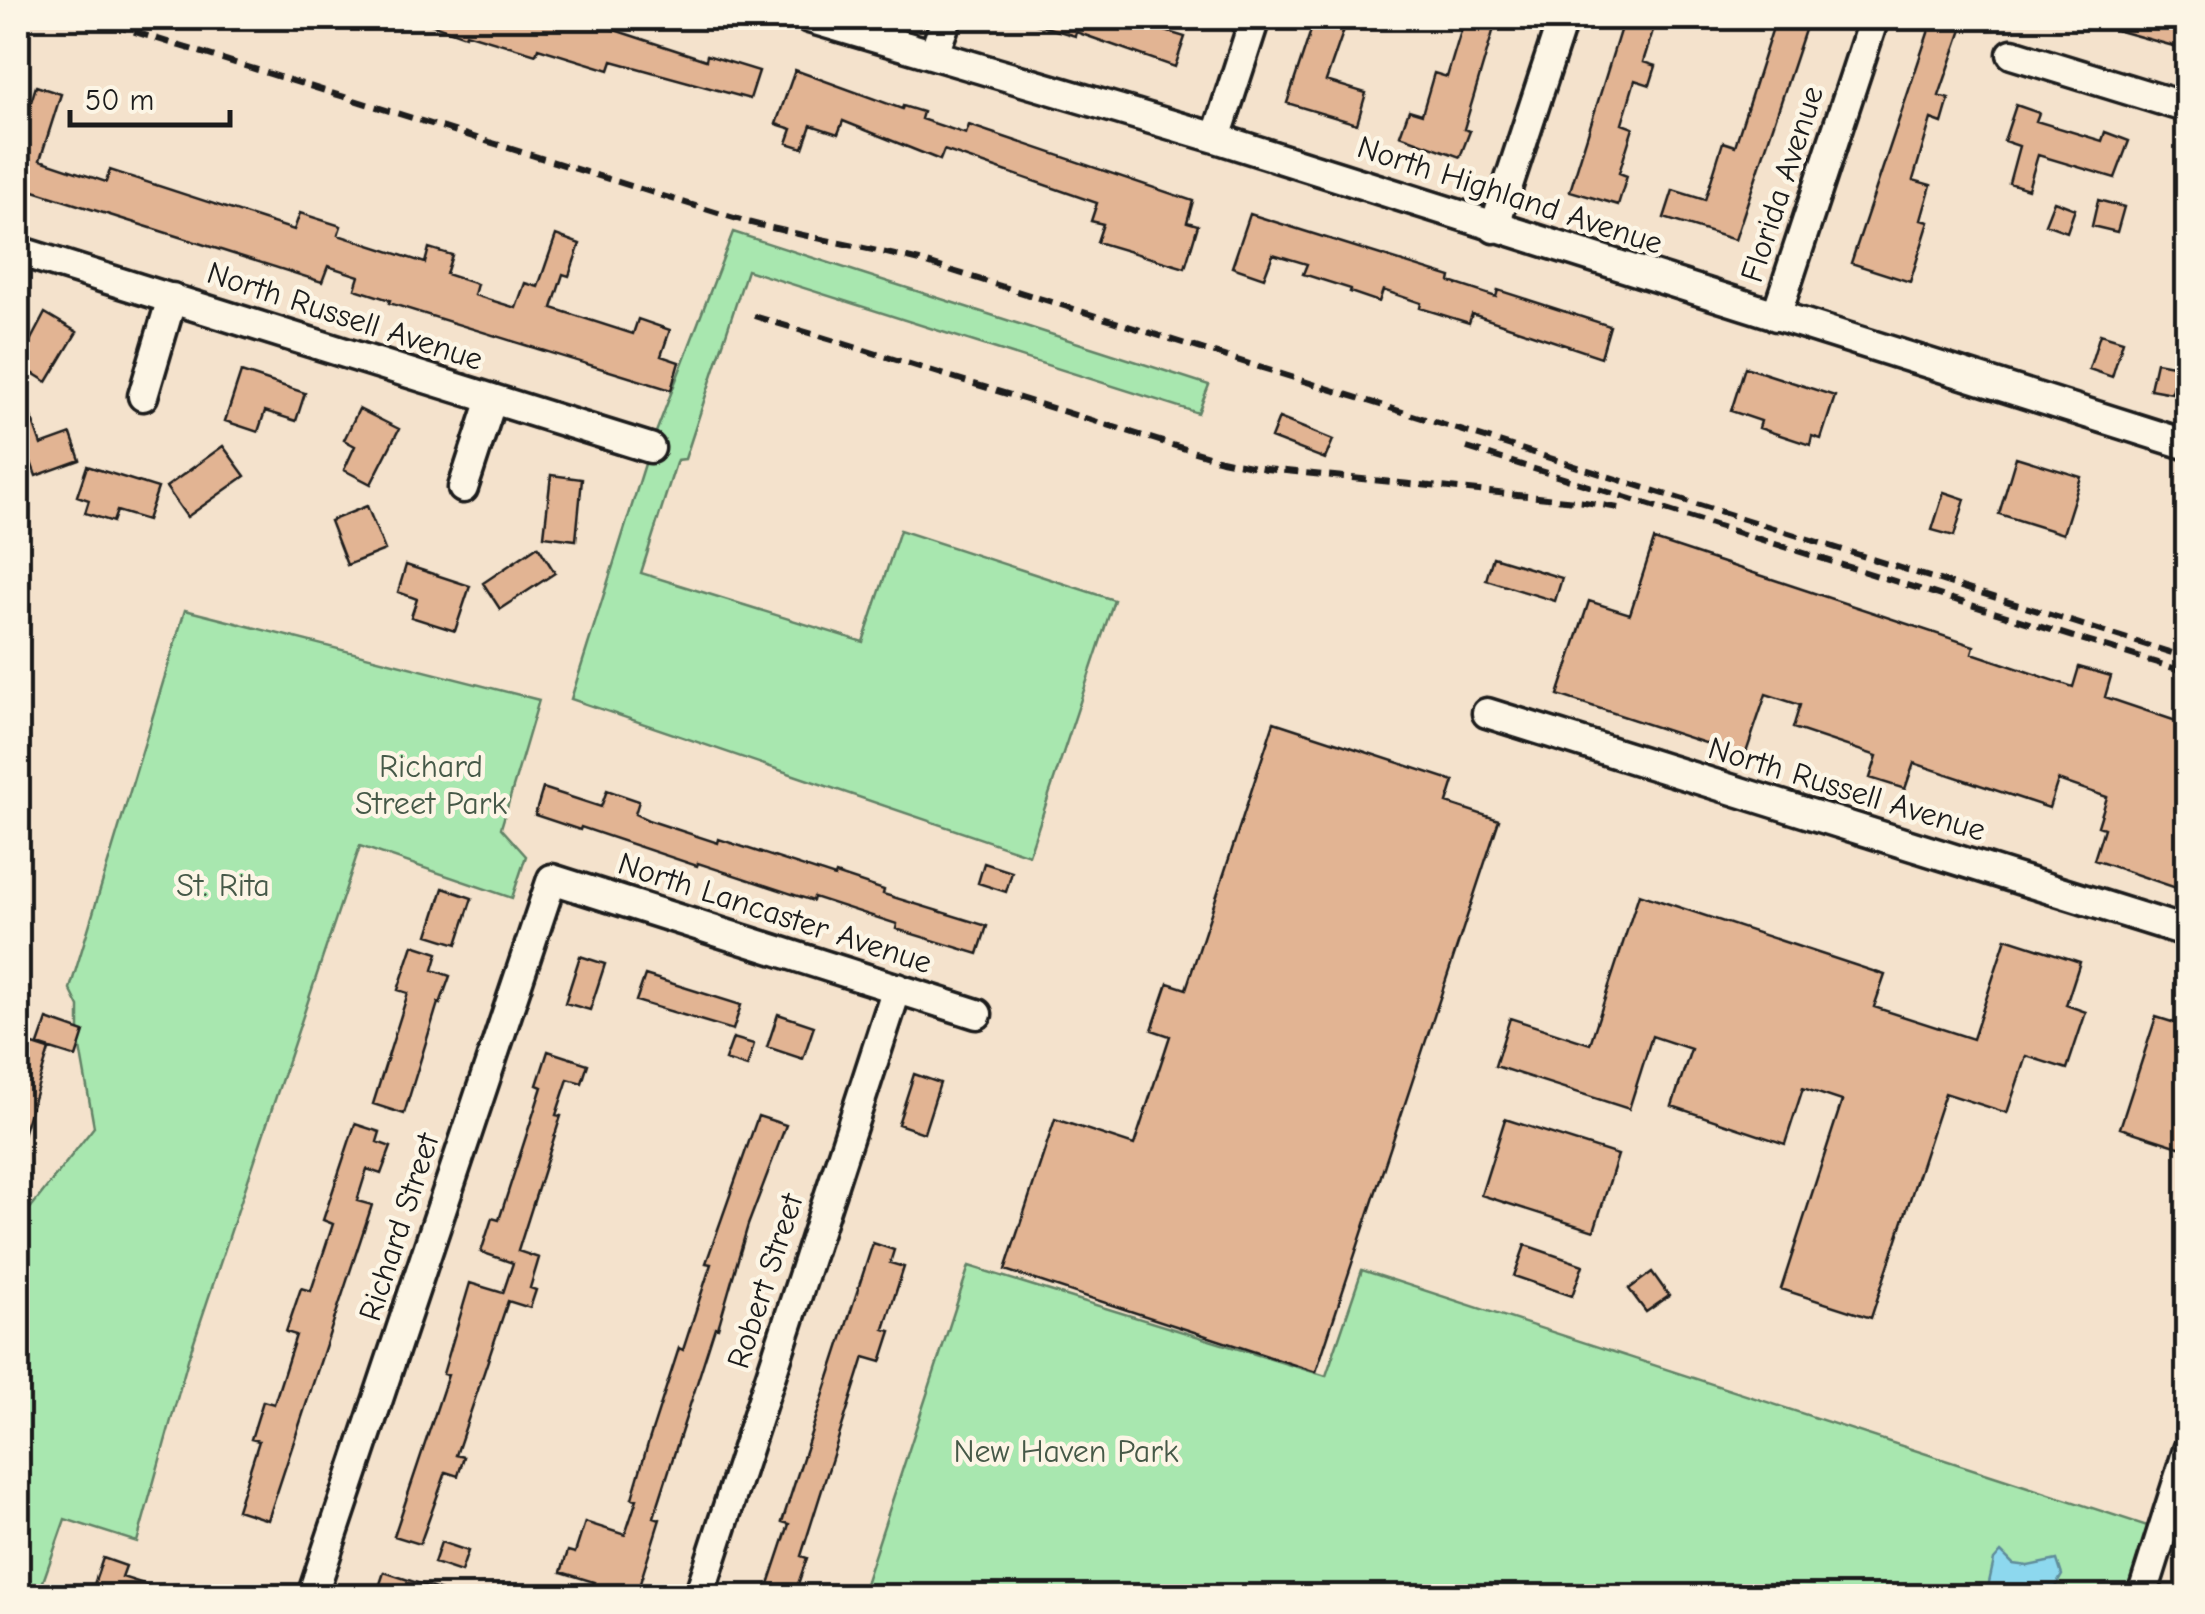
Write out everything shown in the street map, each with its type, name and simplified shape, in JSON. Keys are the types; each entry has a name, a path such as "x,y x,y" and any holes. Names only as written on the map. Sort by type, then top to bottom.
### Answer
{"street":[{"name":"North Highland Avenue","path":"810,18 1216,138 2188,445"},
{"path":"934,53 947,18"},
{"path":"1216,138 1255,18"},
{"path":"1494,228 1563,18"},
{"name":"Florida Avenue","path":"1776,316 1874,18"},
{"path":"2012,54 2188,108"},
{"name":"North Russell Avenue","path":"18,251 650,448"},
{"path":"143,396 172,298"},
{"path":"463,488 492,400"},
{"name":"North Russell Avenue","path":"1486,714 2188,932"},
{"name":"North Lancaster Avenue","path":"552,879 977,1014"},
{"name":"Richard Street","path":"312,1596 552,879"},
{"name":"Robert Street","path":"698,1596 897,988"},
{"path":"2142,1596 2188,1450"}],"green space":[{"path":"733,232 1209,385 1198,413 747,270 685,459 677,460 641,573 863,642 900,530 1114,600 1029,855 571,699 650,448"},
{"name":"St. Rita","path":"185,610 539,700 501,828 526,856 512,898 360,846 189,1356 137,1542 65,1519 38,1596 18,1596 18,1224 94,1127 79,1042 79,1007 70,989"},
{"name":"New Haven Park","path":"969,1266 1326,1376 1362,1270 2166,1532 2146,1596 861,1596"}],"water":[{"path":"2001,1552 2013,1564 2028,1566 2057,1560 2062,1575 2050,1596 1986,1596 1994,1560"}],"building":[{"path":"420,18 578,18 706,60 707,55 759,71 750,99 612,61 609,70 538,48 536,54 466,33 465,36"},
{"path":"1029,18 1104,18 1127,26 1129,20 1185,37 1175,67 1076,32 1075,36 1029,22"},
{"path":"1315,18 1348,18 1326,81 1366,93 1357,124 1287,103"},
{"path":"1465,18 1497,18 1464,129 1470,131 1460,157 1400,135 1409,110 1422,114 1434,73 1447,77"},
{"path":"1624,18 1655,24 1643,62 1656,66 1650,85 1635,80 1622,124 1633,128 1619,173 1627,176 1618,205 1570,191"},
{"path":"1776,18 1809,18 1735,240 1664,218 1673,190 1705,200 1723,142 1735,146"},
{"path":"1933,18 1966,18 1939,96 1949,99 1942,123 1931,119 1913,180 1931,185 1921,220 1929,222 1910,282 1851,263"},
{"path":"2088,18 2188,18 2188,50 2087,22"},
{"path":"795,70 902,109 903,106 923,112 921,119 966,134 969,125 1193,201 1187,222 1198,225 1185,268 1097,242 1103,224 1091,221 1097,203 944,150 940,160 843,121 838,134 811,125 803,148 787,143 792,129 776,124"},
{"path":"36,86 61,94 40,160 106,182 110,170 294,230 300,213 341,226 338,235 425,263 429,248 452,255 446,274 477,284 474,295 516,308 525,283 538,287 556,235 580,244 569,276 563,274 552,308 633,334 638,319 670,330 661,356 679,362 671,390 389,303 390,300 355,289 359,276 328,266 322,282 18,186 18,143"},
{"path":"2016,105 2039,113 2036,121 2102,141 2105,132 2129,141 2115,178 2038,155 2028,189 2009,183 2019,146 2004,141"},
{"path":"2098,200 2124,207 2117,232 2092,226"},
{"path":"2054,201 2075,209 2067,232 2045,224"},
{"path":"1250,214 1451,277 1450,282 1496,297 1498,290 1610,326 1601,357 1472,314 1469,323 1420,308 1421,303 1383,290 1379,302 1303,274 1307,264 1273,254 1264,278 1232,267"},
{"path":"45,313 77,332 47,382 18,364"},
{"path":"2100,334 2123,341 2112,377 2089,369"},
{"path":"2156,362 2178,366 2172,393 2150,389"},
{"path":"1745,367 1835,396 1821,439 1812,436 1810,445 1759,428 1761,421 1731,411"},
{"path":"241,372 305,393 296,421 265,411 258,432 225,421"},
{"path":"20,385 41,445 71,434 80,460 36,476 31,462 18,467"},
{"path":"359,409 399,429 371,484 344,470 355,446 344,440"},
{"path":"1279,418 1333,440 1325,459 1271,438"},
{"path":"223,446 245,476 187,517 166,487"},
{"path":"2016,457 2081,477 2063,534 1999,514"},
{"path":"87,466 158,488 147,520 117,511 113,522 85,513 89,500 77,496"},
{"path":"551,475 582,479 576,540 544,536"},
{"path":"1944,492 1965,499 1954,536 1932,530"},
{"path":"367,506 385,550 347,565 330,521"},
{"path":"1654,540 1974,646 1972,653 2073,687 2079,667 2111,676 2105,697 2188,725 2188,892 2094,860 2104,828 2098,826 2107,797 2058,780 2049,808 1914,763 1905,789 1870,778 1877,756 1793,728 1800,705 1766,694 1745,756 1558,695 1589,601 1630,614"},
{"path":"538,546 555,573 500,609 483,583"},
{"path":"1493,557 1562,578 1555,601 1486,580"},
{"path":"406,565 470,586 455,631 411,617 417,599 398,592"},
{"path":"1274,722 1454,781 1447,803 1499,820 1316,1372 1005,1270 1055,1119 1134,1145 1170,1036 1152,1030 1168,983 1186,989"},
{"path":"543,788 601,807 607,790 639,801 635,814 648,820 835,877 836,874 884,890 883,894 987,926 978,954 896,929 897,924 814,897 813,901 535,815"},
{"path":"984,863 1012,872 1006,892 978,883"},
{"path":"443,888 472,898 457,944 428,935"},
{"path":"1639,894 1885,975 1874,1007 1973,1039 2006,938 2080,962 2066,1005 2086,1012 2067,1069 2026,1056 2007,1113 1945,1093 1871,1318 1781,1289 1842,1101 1803,1088 1785,1144 1672,1106 1691,1049 1652,1036 1629,1109 1495,1066 1510,1018 1590,1044"},
{"path":"413,945 438,953 433,970 450,976 404,1114 373,1104 408,993 398,990"},
{"path":"580,956 605,964 590,1010 565,1003"},
{"path":"645,975 741,1005 733,1030 636,1001"},
{"path":"778,1014 814,1026 803,1059 767,1047"},
{"path":"2156,1017 2188,1027 2188,1150 2120,1128"},
{"path":"47,1019 84,1032 76,1057 38,1045"},
{"path":"733,1038 754,1044 747,1067 725,1060"},
{"path":"18,1040 49,1050 22,1138 18,1138"},
{"path":"548,1051 588,1064 582,1083 568,1079 556,1115 561,1116 518,1251 539,1258 530,1288 536,1290 530,1308 508,1301 456,1455 464,1457 458,1476 446,1472 420,1544 394,1536 448,1375 443,1374 470,1283 503,1293 513,1263 481,1252 492,1218 499,1220 542,1087 537,1085"},
{"path":"914,1074 940,1083 924,1133 898,1124"},
{"path":"758,1116 786,1125 748,1225 718,1328 715,1327 654,1517 660,1519 636,1596 590,1592 594,1582 561,1572 568,1551 575,1553 585,1522 625,1535 649,1440 679,1348 683,1350 711,1264 706,1263"},
{"path":"1505,1119 1618,1155 1594,1231 1481,1195"},
{"path":"355,1124 380,1132 377,1142 391,1147 381,1174 367,1169 357,1201 372,1205 268,1520 237,1510 259,1441 251,1439 263,1401 274,1404 296,1335 286,1332 301,1288 311,1291 333,1224 323,1220"},
{"path":"873,1243 894,1250 890,1263 904,1267 884,1329 891,1331 881,1362 864,1357 801,1556 807,1558 795,1593 769,1584 789,1524 782,1522"},
{"path":"1525,1245 1583,1265 1572,1296 1514,1276"},
{"path":"1652,1272 1669,1296 1646,1312 1629,1289"},
{"path":"441,1542 468,1551 461,1572 434,1563"},
{"path":"103,1558 126,1566 122,1577 172,1596 90,1596"},
{"path":"384,1572 448,1593 447,1596 376,1596"}],"railway":[{"path":"90,18 747,222 924,262 2188,658"},
{"path":"754,316 1221,460 1266,469 1624,509"},
{"path":"1467,448 2183,671"}],"park label":[{"name":"Richard Street Park","path":"431,784"}]}
